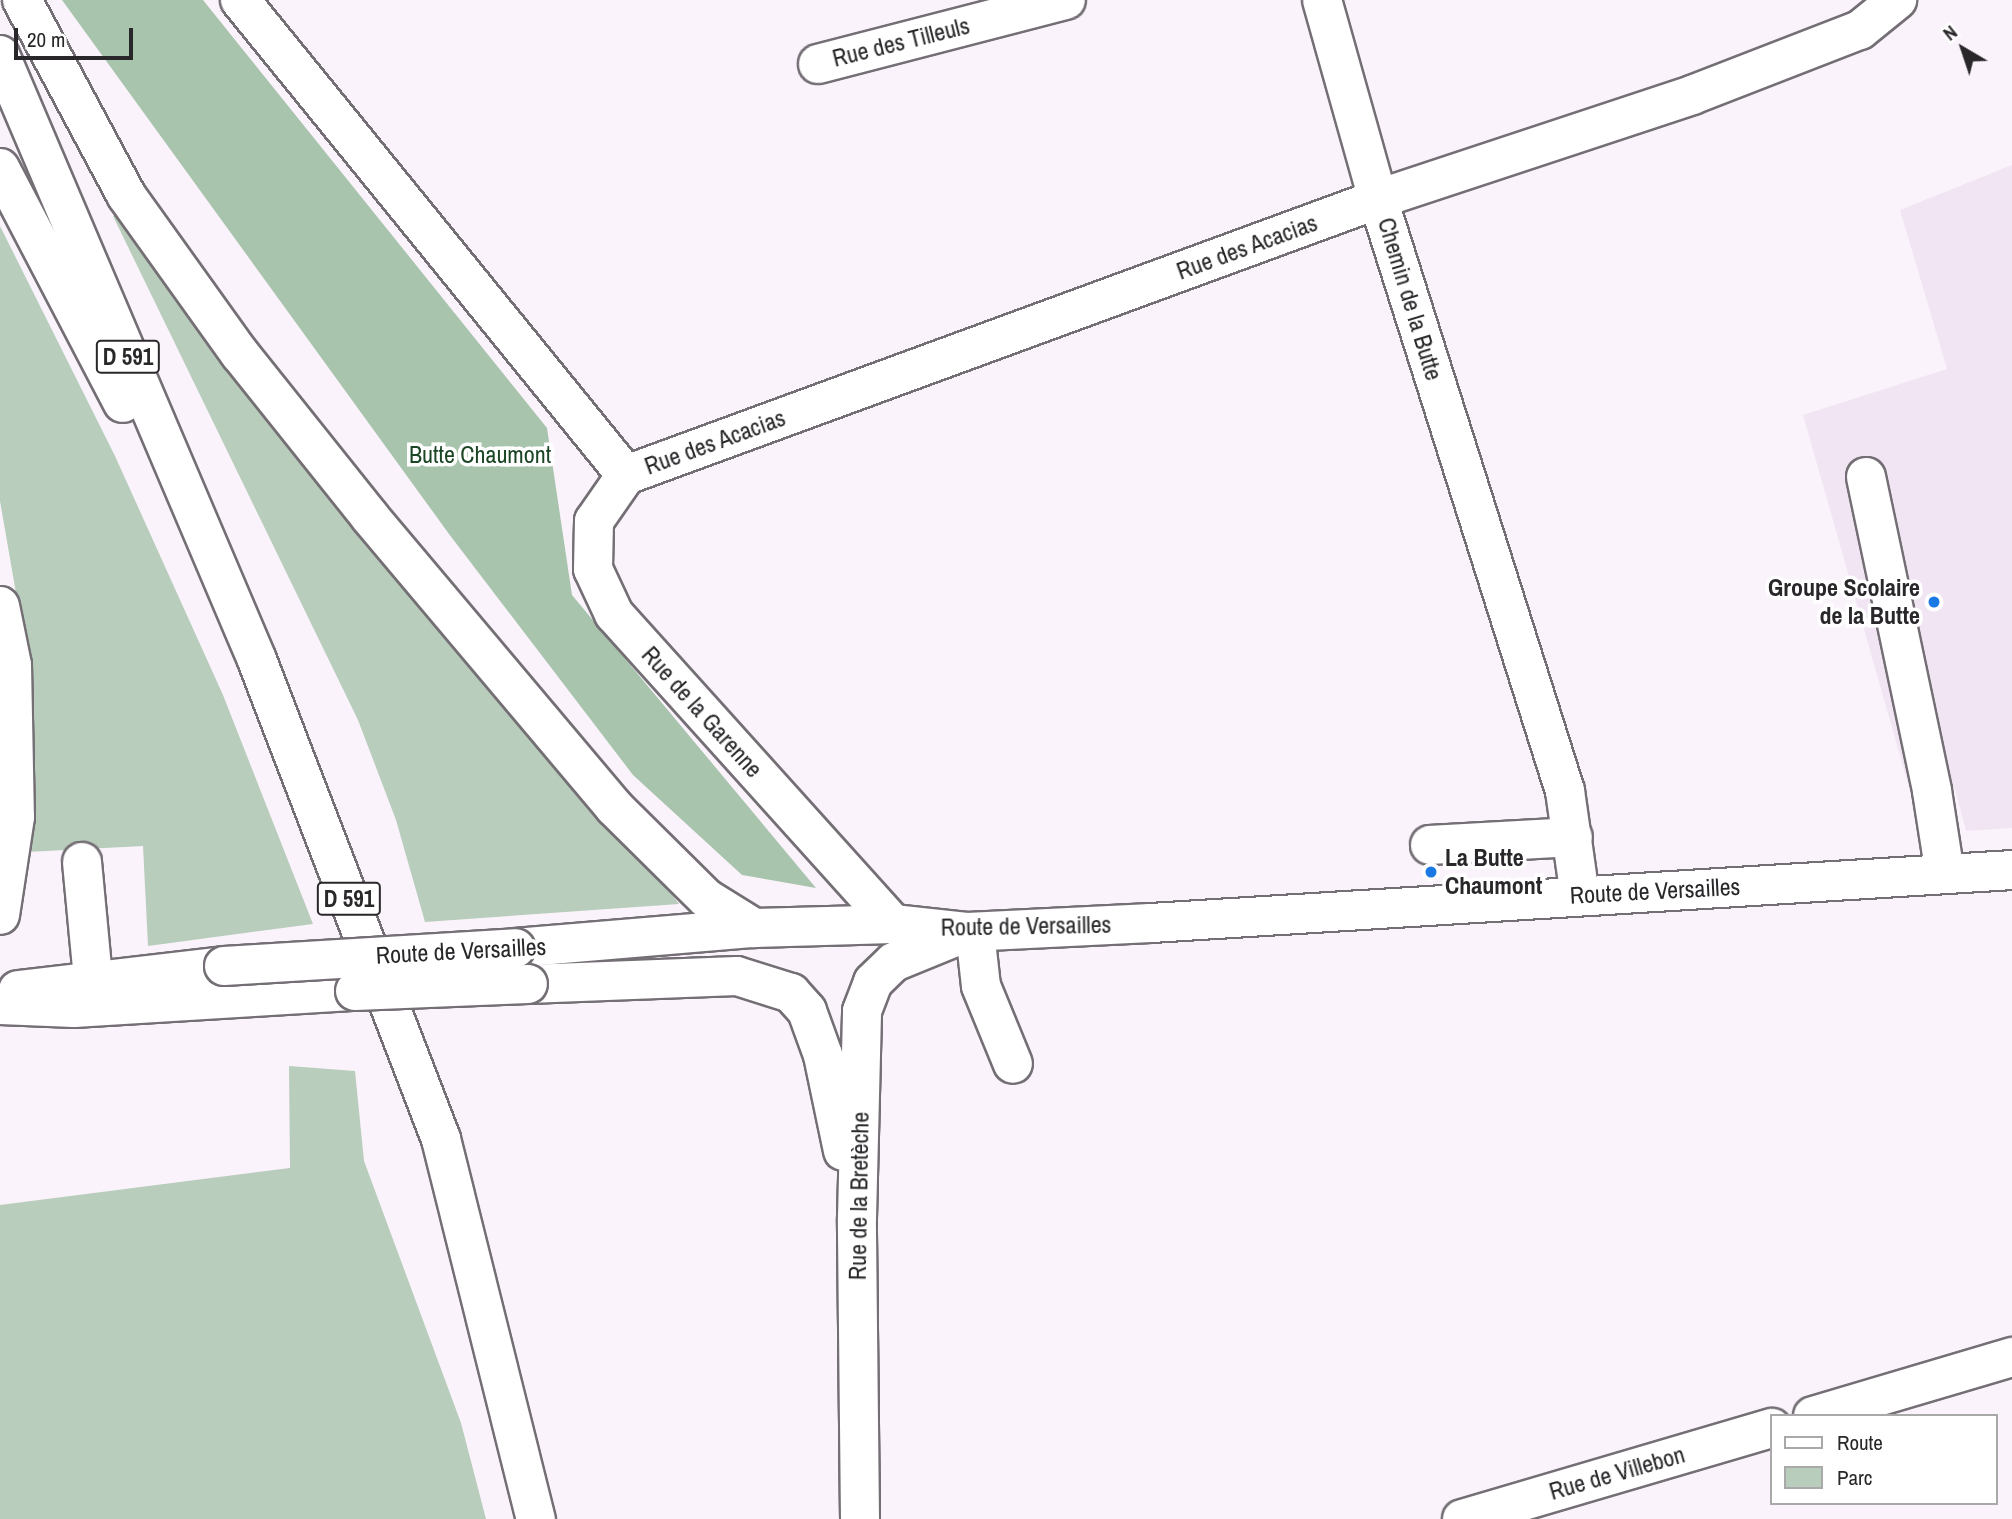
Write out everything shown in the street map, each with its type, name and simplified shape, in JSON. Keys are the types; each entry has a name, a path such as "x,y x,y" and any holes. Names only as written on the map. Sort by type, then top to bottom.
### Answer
{"main road":[{"path":"22,0 127,195 240,354 370,517 614,807 706,898 754,928"},
{"name":"Rue des Acacias","path":"240,0 626,475 1378,199"},
{"name":"Rue des Tilleuls","path":"818,64 1066,0"},
{"path":"1322,0 1378,199"},
{"name":"Chemin de la Butte","path":"1580,896 1565,791 1378,199 1692,95 1860,30 1898,0"},
{"name":"D 591","path":"0,55 257,660 441,1139 536,1519"},
{"name":"D 591","path":"0,168 257,660"},
{"name":"Rue de la Garenne","path":"626,475 594,521 593,569 614,614 893,924"},
{"path":"1866,477 1932,791 1945,874"},
{"path":"0,606 12,665 15,817 0,915"},
{"path":"1430,845 1573,837"},
{"path":"82,862 93,978"},
{"name":"Route de Versailles","path":"0,1005 74,1008 231,983 515,948 754,928 893,924 971,932 2012,870"},
{"path":"971,932 981,986 1013,1064"},
{"name":"Rue de la Bretèche","path":"860,1519 857,1218 860,1042 866,1001 873,982 894,962 971,932"},
{"name":"Route de Versailles","path":"0,993 93,978 355,991 737,976 791,993 807,1011 823,1055 857,1218"},
{"path":"1820,1414 2012,1357"},
{"name":"Rue de Villebon","path":"1462,1519 1770,1429"}],"shaded area":[{"name":"Groupe Scolaire de la Butte","path":"2012,165 2012,828 1966,831 1955,789 1912,798 1803,415 1947,369 1900,210"}],"green space":[{"name":"Butte Chaumont","path":"62,0 203,0 547,428 572,595 816,888 742,875 633,775 449,534"},
{"path":"119,213 679,904 425,922 396,820 358,720 113,216"},
{"path":"0,226 115,456 223,695 313,924 148,946 143,846 27,852 20,616 0,501"},
{"path":"289,1066 355,1071 364,1161 461,1423 486,1519 0,1519 0,1205 290,1168"}],"place":[{"name":"Groupe Scolaire de la Butte","path":"1934,602"},
{"name":"La Butte Chaumont","path":"1431,872"}]}
